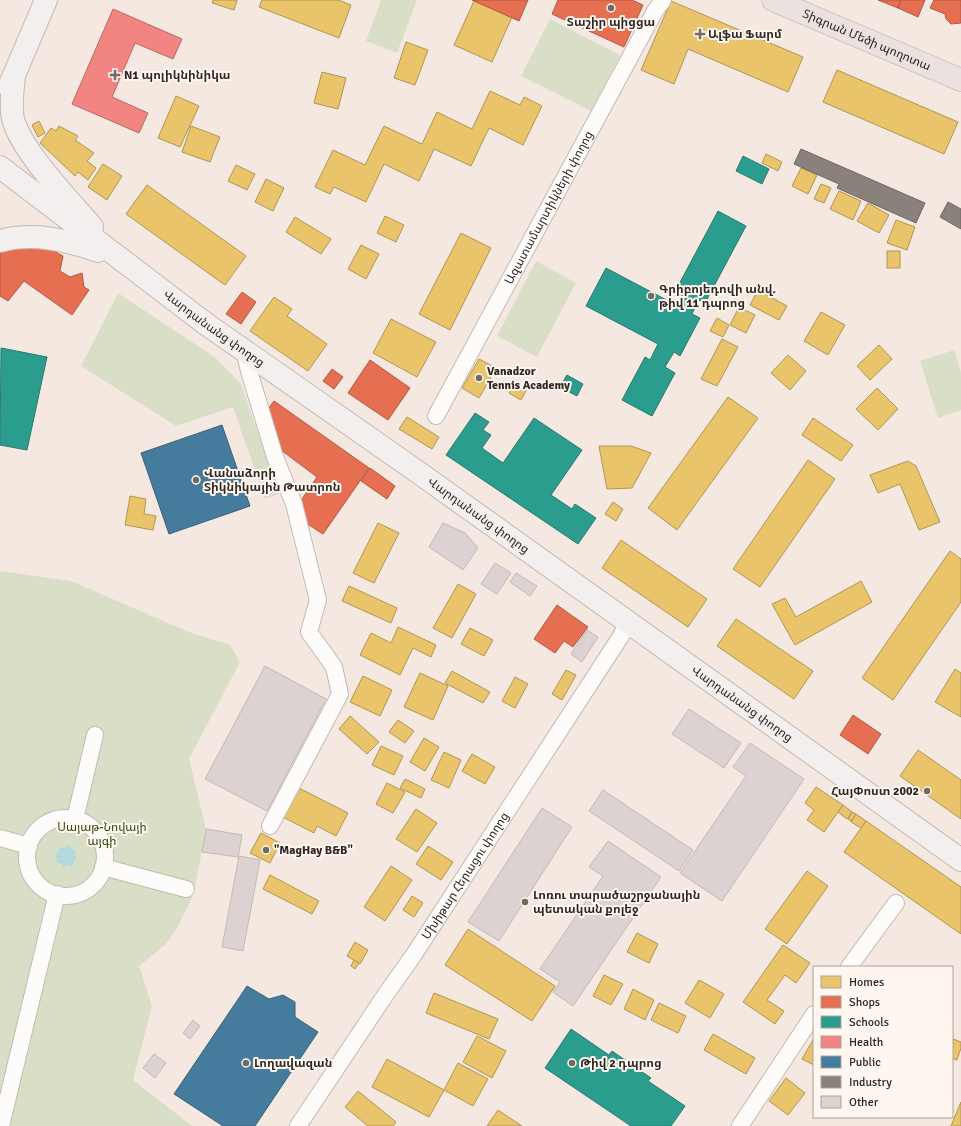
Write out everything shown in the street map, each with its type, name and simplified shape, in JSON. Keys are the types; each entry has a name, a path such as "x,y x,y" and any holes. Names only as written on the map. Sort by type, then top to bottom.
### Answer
{"main road":[{"name":"Տիգրան Մեծի պողոտա","path":"773,0 961,80"}],"street":[{"path":"0,109 46,0"},
{"name":"Ազատամարտիկների փողոց","path":"436,416 647,25 663,0"},
{"path":"14,74 12,112 15,126 28,148 119,259"},
{"name":"Վարդանանց փողոց","path":"0,167 119,259 244,350 961,860"},
{"path":"0,241 44,237 71,241 119,259"},
{"path":"244,350 248,371 275,457 294,504 318,600 309,632 334,667 340,694 270,826"},
{"name":"Մխիթար Հերացու փողոց","path":"298,1126 413,956 617,642 628,622"},
{"path":"75,819 95,735"},
{"path":"56,819 75,819 87,824 96,832 102,841 105,852 104,866 95,883 86,890 77,894 57,894 46,890 38,883 32,874 28,862 29,846 38,830 46,823 56,819"},
{"path":"0,838 29,846"},
{"path":"104,866 186,889"},
{"path":"1,1126 57,894"},
{"path":"850,966 896,903"},
{"path":"740,1126 813,1016"}],"green space":[{"path":"381,0 417,0 397,53 366,41"},
{"path":"550,19 620,55 591,111 521,76"},
{"path":"536,261 576,283 537,357 497,336"},
{"path":"118,293 216,358 241,384 279,494 265,499 233,407 176,426 81,366"},
{"path":"954,350 961,372 961,410 938,418 920,361"},
{"name":"Սայաթ-Նովայի այգի","path":"0,571 71,581 189,632 230,645 240,662 189,759 206,829 192,898 176,930 166,944 139,966 152,1006 133,1080 192,1126 0,1126"}],"water":[{"path":"69,845 71,849 76,851 75,855 77,859 73,862 72,867 67,865 63,868 61,864 56,862 57,858 55,854 59,851 60,847 64,848"}],"building: Homes":[{"path":"213,0 237,0 234,10 212,3"},
{"path":"262,0 338,0 351,5 339,38 259,7"},
{"path":"474,1 512,17 492,62 454,45"},
{"path":"671,1 803,57 788,92 688,49 674,84 641,70"},
{"path":"406,42 428,50 415,85 394,78"},
{"path":"837,70 958,122 944,154 823,102"},
{"path":"322,72 346,78 338,109 314,103"},
{"path":"490,91 520,105 524,97 542,106 523,145 489,128 471,166 434,149 419,181 384,164 366,202 334,187 330,194 315,187 333,150 365,165 384,126 422,144 437,112 472,129"},
{"path":"176,96 199,106 180,147 158,138"},
{"path":"39,121 45,133 38,137 32,125"},
{"path":"59,126 78,136 75,140 94,153 87,161 96,168 88,180 78,172 75,176 40,143 51,128 56,131"},
{"path":"191,126 220,137 210,162 182,152"},
{"path":"766,154 782,162 778,171 762,163"},
{"path":"103,164 122,176 107,200 88,187"},
{"path":"236,165 255,174 247,190 228,181"},
{"path":"801,168 817,175 808,194 792,186"},
{"path":"266,179 284,188 273,211 255,202"},
{"path":"821,184 831,188 824,203 814,199"},
{"path":"147,185 246,256 225,285 126,214"},
{"path":"839,191 861,201 853,220 830,209"},
{"path":"868,203 889,215 879,233 857,221"},
{"path":"385,216 404,225 396,242 377,233"},
{"path":"295,217 331,239 321,254 286,232"},
{"path":"896,220 915,227 907,250 887,243"},
{"path":"461,233 491,248 450,330 419,314"},
{"path":"361,245 379,254 366,279 348,269"},
{"path":"887,251 900,251 900,268 887,268"},
{"path":"758,290 787,306 779,320 750,305"},
{"path":"274,297 292,309 287,316 327,344 308,371 250,331"},
{"path":"739,307 755,315 746,333 730,325"},
{"path":"821,312 845,325 828,355 804,341"},
{"path":"717,318 729,325 723,337 710,331"},
{"path":"391,319 436,342 417,377 373,353"},
{"path":"722,339 738,347 717,386 701,379"},
{"path":"879,345 892,359 870,380 857,366"},
{"path":"788,355 806,371 790,390 771,373"},
{"name":"Vanadzor Tennis Academy","path":"479,359 496,368 479,398 462,388"},
{"path":"516,382 527,389 521,400 509,393"},
{"path":"877,388 898,409 878,430 856,409"},
{"path":"728,397 758,418 677,530 648,508"},
{"path":"407,417 439,437 432,449 399,429"},
{"path":"813,418 853,445 841,461 802,435"},
{"path":"599,446 631,446 651,453 632,488 607,489"},
{"path":"808,460 835,479 760,587 733,569"},
{"path":"908,461 916,466 940,522 919,530 900,484 878,493 870,475"},
{"path":"130,496 146,499 144,514 156,516 153,530 125,525"},
{"path":"613,502 623,509 616,521 605,514"},
{"path":"378,523 399,533 374,583 353,573"},
{"path":"621,540 707,599 688,627 602,568"},
{"path":"950,551 961,559 961,602 893,700 862,678"},
{"path":"861,581 872,602 795,645 772,604 785,598 796,617"},
{"path":"458,584 476,594 452,638 433,628"},
{"path":"349,586 397,608 391,623 342,601"},
{"path":"736,619 813,671 794,699 717,646"},
{"path":"398,627 436,645 431,657 413,648 400,675 360,655 371,633 391,643"},
{"path":"470,628 493,640 484,656 461,644"},
{"path":"955,669 961,673 961,717 935,702"},
{"path":"566,670 576,675 562,700 552,694"},
{"path":"452,671 490,692 483,703 445,683"},
{"path":"420,673 448,686 433,720 404,707"},
{"path":"363,676 392,690 380,716 350,702"},
{"path":"515,677 528,684 515,708 502,701"},
{"path":"350,716 379,742 367,754 339,729"},
{"path":"398,720 414,731 405,743 389,732"},
{"path":"424,738 439,747 425,771 410,762"},
{"path":"381,746 403,756 394,775 372,765"},
{"path":"918,750 961,780 961,819 900,776"},
{"path":"444,752 461,760 449,788 431,780"},
{"path":"472,754 495,767 485,784 462,771"},
{"path":"405,779 425,789 421,798 400,788"},
{"path":"387,783 405,792 393,813 376,804"},
{"path":"297,787 348,813 336,836 317,826 314,833 281,816"},
{"path":"816,787 843,805 824,832 807,820 814,810 805,803"},
{"path":"843,805 852,812 847,819 838,812"},
{"path":"416,809 437,823 417,852 396,839"},
{"path":"852,812 856,814 851,821 848,819"},
{"path":"856,814 866,821 861,828 851,822"},
{"path":"866,821 961,887 961,934 844,852"},
{"path":"261,833 280,843 270,863 250,853"},
{"path":"428,846 453,862 441,880 416,864"},
{"path":"391,866 412,880 385,921 364,907"},
{"path":"807,871 828,886 787,944 765,929"},
{"path":"270,875 319,901 312,914 263,889"},
{"path":"412,896 423,903 414,917 403,910"},
{"path":"468,929 555,986 532,1021 445,965"},
{"path":"637,933 658,944 649,963 627,952"},
{"path":"355,942 368,950 360,964 347,956"},
{"path":"783,945 810,963 796,983 785,975 767,1000 784,1011 775,1024 743,1002"},
{"path":"354,960 359,963 355,969 351,966"},
{"path":"604,975 623,984 611,1005 593,996"},
{"path":"699,980 724,994 710,1018 685,1003"},
{"path":"633,989 654,1000 645,1020 624,1009"},
{"path":"434,993 498,1019 489,1039 426,1013"},
{"path":"659,1003 686,1016 678,1033 651,1020"},
{"path":"713,1034 755,1058 746,1074 704,1050"},
{"path":"477,1036 506,1051 492,1078 463,1062"},
{"path":"953,1039 961,1042 961,1048 957,1060 953,1058"},
{"path":"813,1040 813,1064 802,1059"},
{"path":"387,1059 444,1090 429,1117 372,1087"},
{"path":"458,1063 488,1079 473,1106 444,1090"},
{"path":"786,1078 805,1093 788,1115 769,1101"},
{"path":"358,1091 396,1122 393,1126 368,1126 345,1107"},
{"path":"961,1102 961,1126 951,1126"},
{"path":"498,1110 522,1126 487,1126"}],"building: Shops":[{"path":"472,0 528,0 519,21"},
{"path":"558,0 632,0 643,5 624,47 552,14"},
{"path":"878,0 901,0 898,8"},
{"path":"901,0 925,0 918,17 898,8"},
{"path":"934,0 961,0 961,23 951,24 946,19 945,14 930,8"},
{"path":"20,247 46,247 63,256 60,271 70,277 82,273 84,287 89,290 72,315 24,281 8,301 0,296 0,252"},
{"path":"242,292 256,302 241,324 226,314"},
{"path":"370,360 410,388 388,420 348,393"},
{"path":"332,369 343,377 334,389 323,381"},
{"path":"274,401 369,468 323,534 306,523 300,502 317,477 281,450 268,409"},
{"path":"370,468 395,486 387,499 361,481"},
{"path":"557,605 588,627 573,647 564,641 555,653 534,639"},
{"path":"853,715 881,734 868,754 840,735"}],"building: Schools":[{"path":"743,156 769,169 762,184 736,171"},
{"path":"718,211 746,226 705,303 699,300 692,314 700,318 680,356 674,352 665,367 675,373 652,416 622,400 645,357 650,360 658,344 586,306 606,268 676,305 683,292 677,288"},
{"path":"1,348 47,357 27,450 0,445"},
{"path":"567,375 583,384 577,396 560,387"},
{"path":"475,413 489,422 483,430 491,435 482,448 503,463 534,418 582,450 551,495 572,509 575,504 596,518 578,544 446,455"},
{"path":"571,1029 609,1055 612,1051 651,1078 648,1081 685,1106 671,1126 631,1126 545,1068"}],"building: Health":[{"path":"113,9 182,39 173,59 135,43 112,97 148,113 139,133 72,104"}],"building: Public":[{"name":"Վանաձորի Տիկնիկային Թատրոն","path":"222,425 250,506 169,534 141,453"},
{"name":"Լողավազան","path":"247,986 269,999 283,995 295,1002 295,1017 318,1032 255,1126 223,1126 174,1094"}],"building: Industry":[{"path":"801,149 925,203 916,223 837,188 839,184 794,164"},
{"path":"948,202 961,209 961,229 940,217"}],"building: Other":[{"path":"443,523 465,533 478,548 463,570 429,547"},
{"path":"495,563 511,573 497,594 481,584"},
{"path":"516,573 537,586 530,596 510,582"},
{"path":"587,630 598,637 582,662 571,654"},
{"path":"265,666 326,699 267,811 205,779"},
{"path":"689,709 741,743 724,768 672,734"},
{"path":"750,743 804,779 722,901 680,873 746,776 733,767"},
{"path":"603,790 693,850 679,871 589,811"},
{"path":"542,808 572,827 499,941 468,922"},
{"path":"206,829 242,835 238,857 202,852"},
{"path":"608,841 661,877 573,1006 553,992 560,982 540,969 603,876 589,867"},
{"path":"239,856 260,860 243,951 222,947"},
{"path":"193,1020 200,1026 190,1039 183,1033"},
{"path":"154,1054 166,1063 155,1078 143,1068"}],"place":[{"name":"Տաշիր պիցցա","path":"611,8"},
{"name":"Ալֆա Ֆարմ","path":"700,34"},
{"name":"N1 պոլիկնինիկա","path":"115,75"},
{"name":"Գրիբոյեդովի անվ. թիվ 11 դպրոց","path":"651,296"},
{"name":"Vanadzor Tennis Academy","path":"479,378"},
{"name":"Վանաձորի Տիկնիկային Թատրոն","path":"196,480"},
{"name":"ՀայՓոստ 2002","path":"927,791"},
{"name":"\"MagHay B&B\"","path":"266,850"},
{"name":"Լոռու տարածաշրջանային պետական քոլեջ","path":"525,902"},
{"name":"Լողավազան","path":"246,1063"},
{"name":"Թիվ 2 դպրոց","path":"572,1063"}]}
